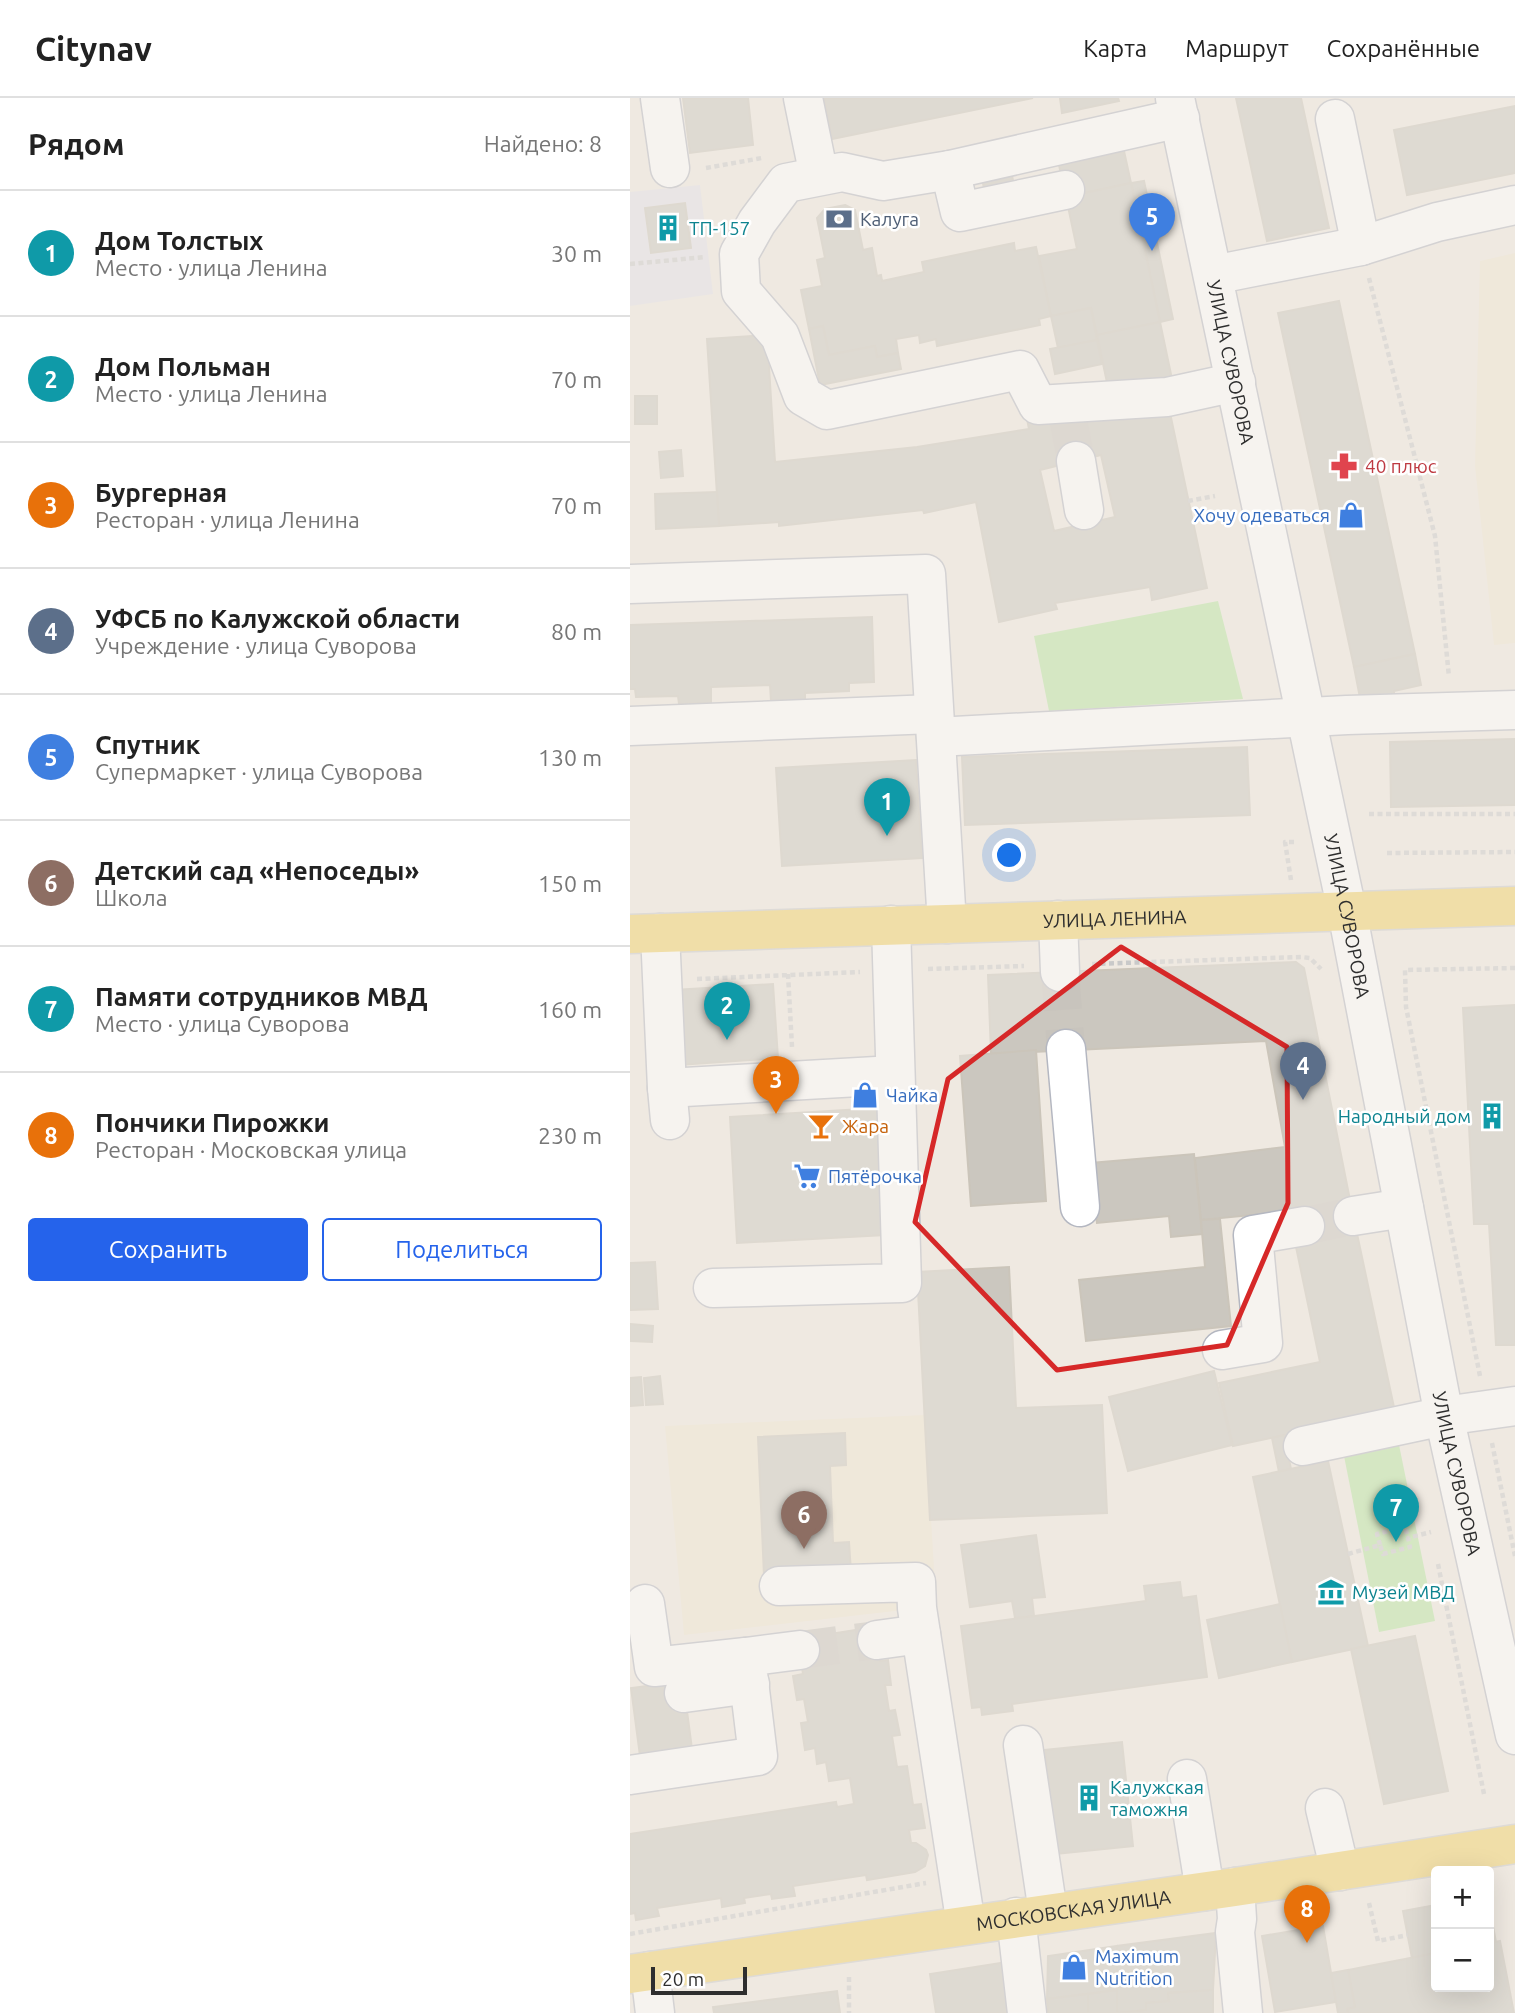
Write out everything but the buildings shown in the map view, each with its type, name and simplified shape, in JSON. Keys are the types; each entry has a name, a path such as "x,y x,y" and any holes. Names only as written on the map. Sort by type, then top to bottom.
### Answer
{"main road":[{"name":"УЛИЦА ЛЕНИНА","path":"645,933 1515,906"},
{"name":"МОСКОВСКАЯ УЛИЦА","path":"640,1972 1515,1844"}],"street":[{"path":"660,98 670,168"},
{"path":"803,98 819,176"},
{"path":"1178,108 950,170 883,181 842,172 786,183 757,222 739,254 741,291 780,336 803,396 827,410 1020,370 1038,405 1067,407 1167,397 1236,382"},
{"name":"УЛИЦА СУВОРОВА","path":"1178,108 1347,911 1444,1416 1509,1684 1515,1735"},
{"path":"1335,119 1361,246"},
{"path":"950,170 960,212 1065,190"},
{"path":"1213,275 1361,246 1437,222 1515,205"},
{"path":"1076,461 1084,510"},
{"path":"630,584 926,574 947,924"},
{"path":"630,726 935,725 1515,710"},
{"path":"1058,920 1060,968"},
{"path":"713,1288 902,1283 891,925"},
{"path":"645,933 661,981 668,1104 794,1080 894,1074"},
{"path":"1066,1049 1080,1207"},
{"path":"1353,1216 1404,1208"},
{"path":"1222,1350 1263,1343 1254,1235 1305,1226"},
{"path":"1303,1446 1444,1416 1500,1408"},
{"path":"779,1586 916,1582 921,1634 966,1925"},
{"path":"645,1604 654,1667 748,1670"},
{"path":"877,1640 921,1634"},
{"path":"684,1693 800,1650"},
{"path":"630,1775 758,1756 748,1670"},
{"path":"1023,1745 1032,1915 1027,2013"},
{"path":"1187,1779 1220,1889 1237,1919 1235,1932 1243,2013"},
{"path":"1325,1808 1340,1871"},
{"path":"640,1972 655,2013"}],"path":[{"path":"1361,246 1435,536 1452,712"},
{"path":"630,264 739,254"},
{"path":"1188,501 1215,496"},
{"path":"1369,814 1515,814"},
{"path":"1387,853 1515,852"},
{"path":"661,981 788,974 1060,968 1301,957 1310,958 1321,968"},
{"path":"1515,968 1405,970 1406,1007 1500,1408 1515,1556"},
{"path":"788,974 794,1080"},
{"path":"1408,1538 1431,1532 1428,1519"},
{"path":"1405,1527 1410,1547 1383,1554 1380,1545 1377,1534 1405,1527"},
{"path":"1348,1554 1380,1545"},
{"path":"1436,1559 1483,1794"},
{"path":"630,1934 936,1882"},
{"path":"1369,1903 1378,1941 1408,1935"},
{"path":"849,1976 849,2013"}],"highlighted area":[{"path":"1121,947 1287,1047 1288,1203 1227,1345 1057,1370 915,1222 948,1079"}],"shaded area":[{"path":"700,185 713,294 630,306 630,192"},
{"path":"1515,253 1515,643 1494,645 1475,466 1480,261"},
{"path":"925,1415 936,1603 895,1611 684,1635 665,1426"}],"green space":[{"path":"1218,601 1243,699 1049,711 1034,636"},
{"path":"1398,1440 1435,1621 1379,1632 1343,1451"}],"tunnel":[{"path":"1067,413 1076,461"},
{"path":"1060,972 1066,1049"},
{"path":"1305,1226 1353,1216"},
{"path":"800,1650 877,1640"}],"place":[{"name":"Калуга","path":"839,219"},
{"name":"ТП-157","path":"668,228"},
{"name":"Спутник","path":"1152,251"},
{"name":"40 плюс","path":"1344,466"},
{"name":"Хочу одеваться","path":"1351,515"},
{"name":"Дом Толстых","path":"887,836"},
{"name":"Дом Польман","path":"727,1040"},
{"name":"Чайка","path":"865,1095"},
{"name":"УФСБ по Калужской области","path":"1303,1100"},
{"name":"Бургерная","path":"776,1114"},
{"name":"Народный дом","path":"1492,1116"},
{"name":"Жара","path":"821,1126"},
{"name":"Пятёрочка","path":"807,1176"},
{"name":"Памяти сотрудников МВД","path":"1396,1542"},
{"name":"Детский сад «Непоседы»","path":"804,1549"},
{"name":"Музей МВД","path":"1331,1592"},
{"name":"Калужская таможня","path":"1089,1798"},
{"name":"Пончики Пирожки","path":"1307,1943"},
{"name":"Maximum Nutrition","path":"1074,1967"}]}
